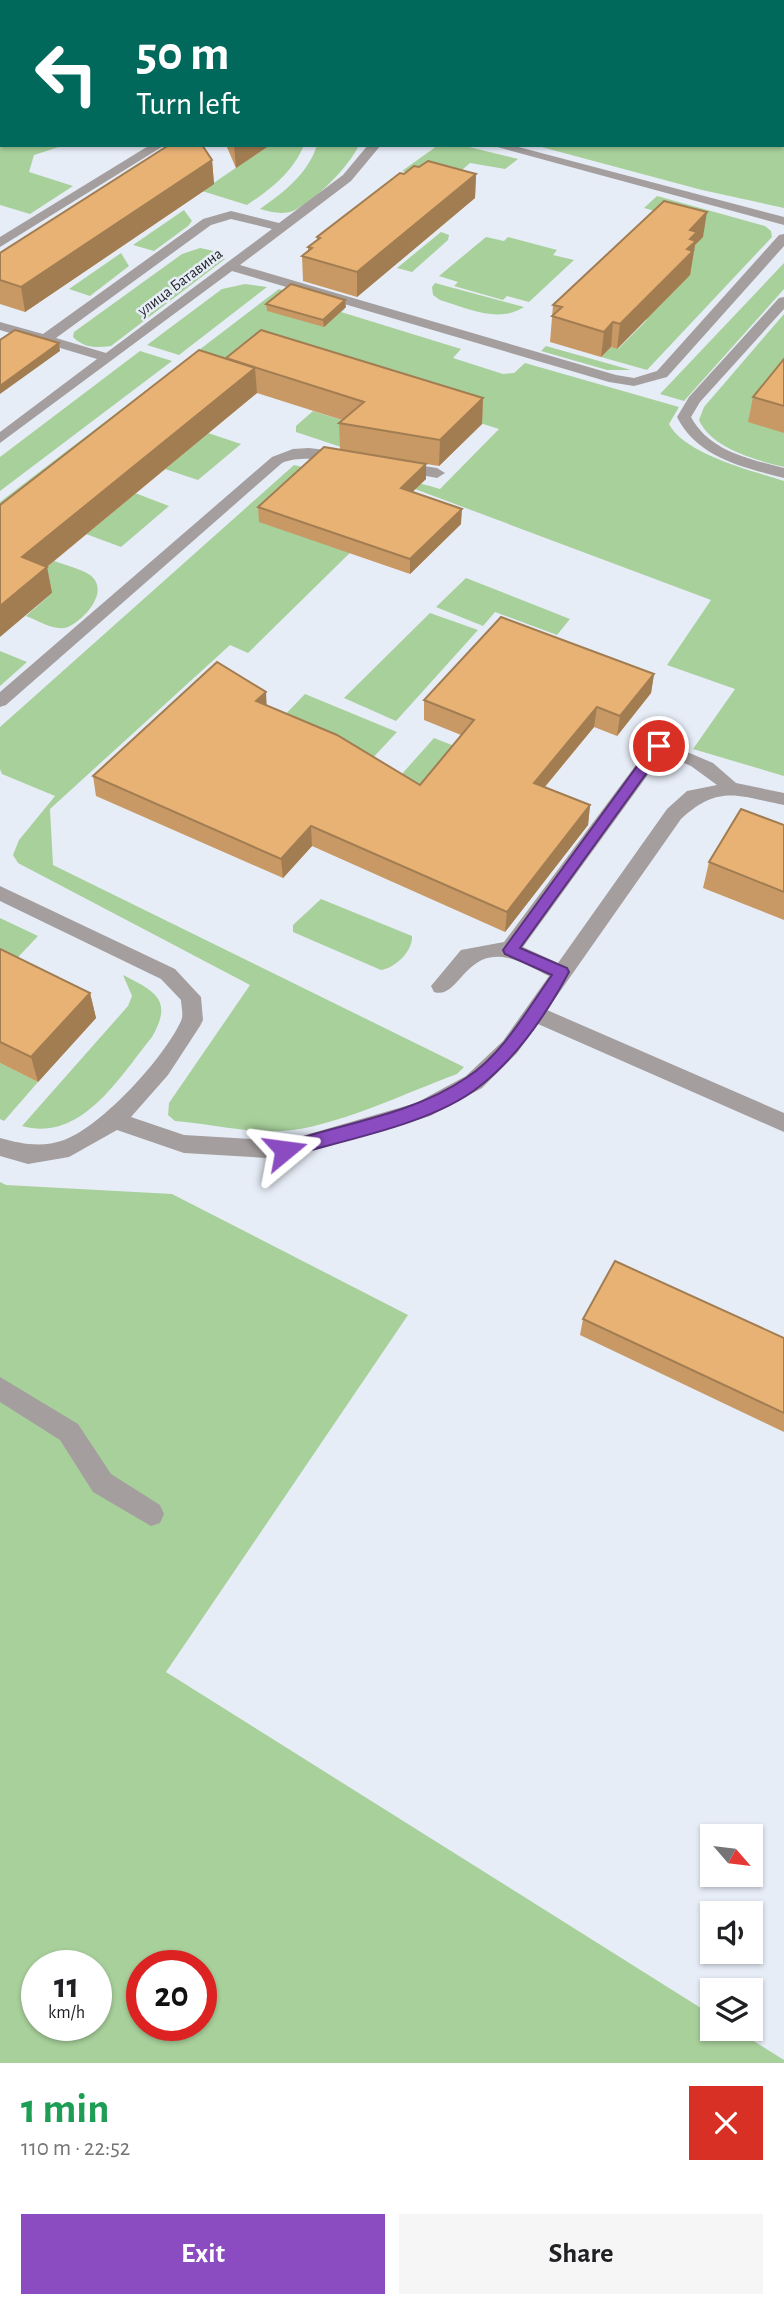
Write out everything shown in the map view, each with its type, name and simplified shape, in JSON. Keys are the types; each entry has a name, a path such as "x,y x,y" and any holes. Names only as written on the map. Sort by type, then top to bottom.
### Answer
{"street":[{"path":"0,243 156,147"},
{"name":"улица Батавина","path":"0,439 347,178 372,147"},
{"path":"504,147 784,221"},
{"path":"47,338 207,222 231,215 281,227"},
{"path":"229,266 614,379 634,382 662,374 784,238"},
{"path":"784,301 694,400 684,417 689,431 703,444 742,461 784,473"},
{"path":"0,326 108,358"},
{"path":"0,701 276,460 290,453 307,451 359,460"},
{"path":"386,464 438,473"},
{"path":"510,950 659,746 702,763 718,773 730,788"},
{"path":"116,1120 184,1144 285,1150 422,1110 474,1082 510,1047 674,814 694,796 730,788 784,799"},
{"path":"0,893 168,974 191,997 193,1020 160,1069 116,1120 69,1148 28,1155 0,1147"},
{"path":"441,986 468,955 496,950 510,950 562,972"},
{"path":"534,1013 784,1123"},
{"path":"0,1388 69,1432 102,1483 151,1514"}],"green space":[{"path":"0,147 59,147 34,155 29,172 73,186 30,214 0,205"},
{"path":"266,147 303,147 287,172 247,205 202,191"},
{"path":"316,147 358,147 339,173 302,206 285,213 260,209 301,174"},
{"path":"436,147 469,147 518,159 505,169 470,163 462,170 451,167 435,179 402,171"},
{"path":"541,147 784,147 784,208 702,190"},
{"path":"657,196 765,226 771,231 772,237 647,370 601,357 611,347 618,349 646,321 681,218 644,208"},
{"path":"184,210 192,221 154,251 133,245"},
{"path":"441,232 449,235 448,240 412,272 397,268"},
{"path":"486,237 504,241 508,237 557,250 553,255 574,260 529,302 507,296 503,300 454,286 458,282 439,276"},
{"path":"200,248 219,252 225,259 111,346 90,346 73,337 74,332 182,254"},
{"path":"121,253 129,266 90,296 69,289"},
{"path":"784,263 784,289 684,401 660,394"},
{"path":"435,283 524,307 504,314 482,313 440,300 433,295 432,287"},
{"path":"245,284 267,287 179,355 147,345 222,289"},
{"path":"279,289 345,309 341,312 461,349 453,358 503,374 514,373 525,363 679,407 669,424 677,435 689,444 720,460 784,481 784,776 693,749 735,689 667,665 711,600 415,489 248,653 230,645 50,809 53,865 464,1067 457,1074 347,1116 303,1128 269,1131 175,1121 168,1115 169,1103 250,985 18,863 13,855 19,840 55,796 2,774 0,727 294,465 404,480 440,489 499,429 274,358 0,536 0,502"},
{"path":"784,314 784,467 748,457 724,446 705,430 699,420 704,407"},
{"path":"546,346 631,370 607,370 541,351"},
{"path":"140,351 172,361 0,491 0,457"},
{"path":"313,411 373,430 341,447 296,432 296,426"},
{"path":"208,433 241,444 198,480 165,469"},
{"path":"135,493 169,506 121,547 86,534"},
{"path":"54,561 90,575 98,589 88,612 63,628 52,627 26,616 52,593 28,583"},
{"path":"466,578 570,619 557,635 495,612 483,626 436,607"},
{"path":"430,613 478,630 396,721 344,698"},
{"path":"0,651 27,662 0,686"},
{"path":"305,694 397,732 369,762 277,723"},
{"path":"434,738 457,747 417,794 393,784"},
{"path":"321,899 412,936 410,947 397,962 381,970 293,932 293,925"},
{"path":"0,918 38,936 3,973 0,971"},
{"path":"123,975 152,992 161,1005 161,1014 152,1037 113,1087 81,1116 63,1125 44,1129 22,1126 128,1006 132,996"},
{"path":"0,1063 38,1082 4,1121 0,1119"},
{"path":"0,1182 6,1185 172,1194 408,1315 166,1672 700,2007 700,2041 754,2041 784,2060 784,2063 0,2063"}],"building":[{"path":"166,147 203,147 212,160 21,287 0,280 0,253"},
{"path":"428,161 476,174 357,272 302,256 312,248 308,247 320,238 317,237 400,173 404,174 414,166 419,167"},
{"path":"664,201 707,212 690,230 697,232 690,239 696,241 687,249 693,251 620,324 613,322 604,332 552,316 562,307 553,305"},
{"path":"291,284 345,300 323,320 266,304"},
{"path":"15,330 59,343 0,386 0,340"},
{"path":"261,330 483,398 440,440 339,423 364,402 226,358"},
{"path":"199,350 255,368 22,557 47,567 0,606 0,505"},
{"path":"784,359 784,406 753,397"},
{"path":"324,447 426,464 401,488 462,509 410,559 258,507"},
{"path":"501,617 654,674 620,716 597,707 534,783 590,805 507,912 311,826 281,859 93,776 217,662 266,692 256,701 337,735 420,785 474,720 424,700"},
{"path":"741,809 784,825 784,892 709,862"},
{"path":"0,949 90,993 31,1057 0,1042"},
{"path":"615,1261 784,1338 784,1413 583,1319"}],"route":[{"path":"285,1150 422,1110 474,1082 510,1047 562,972 510,950 659,746"}]}
